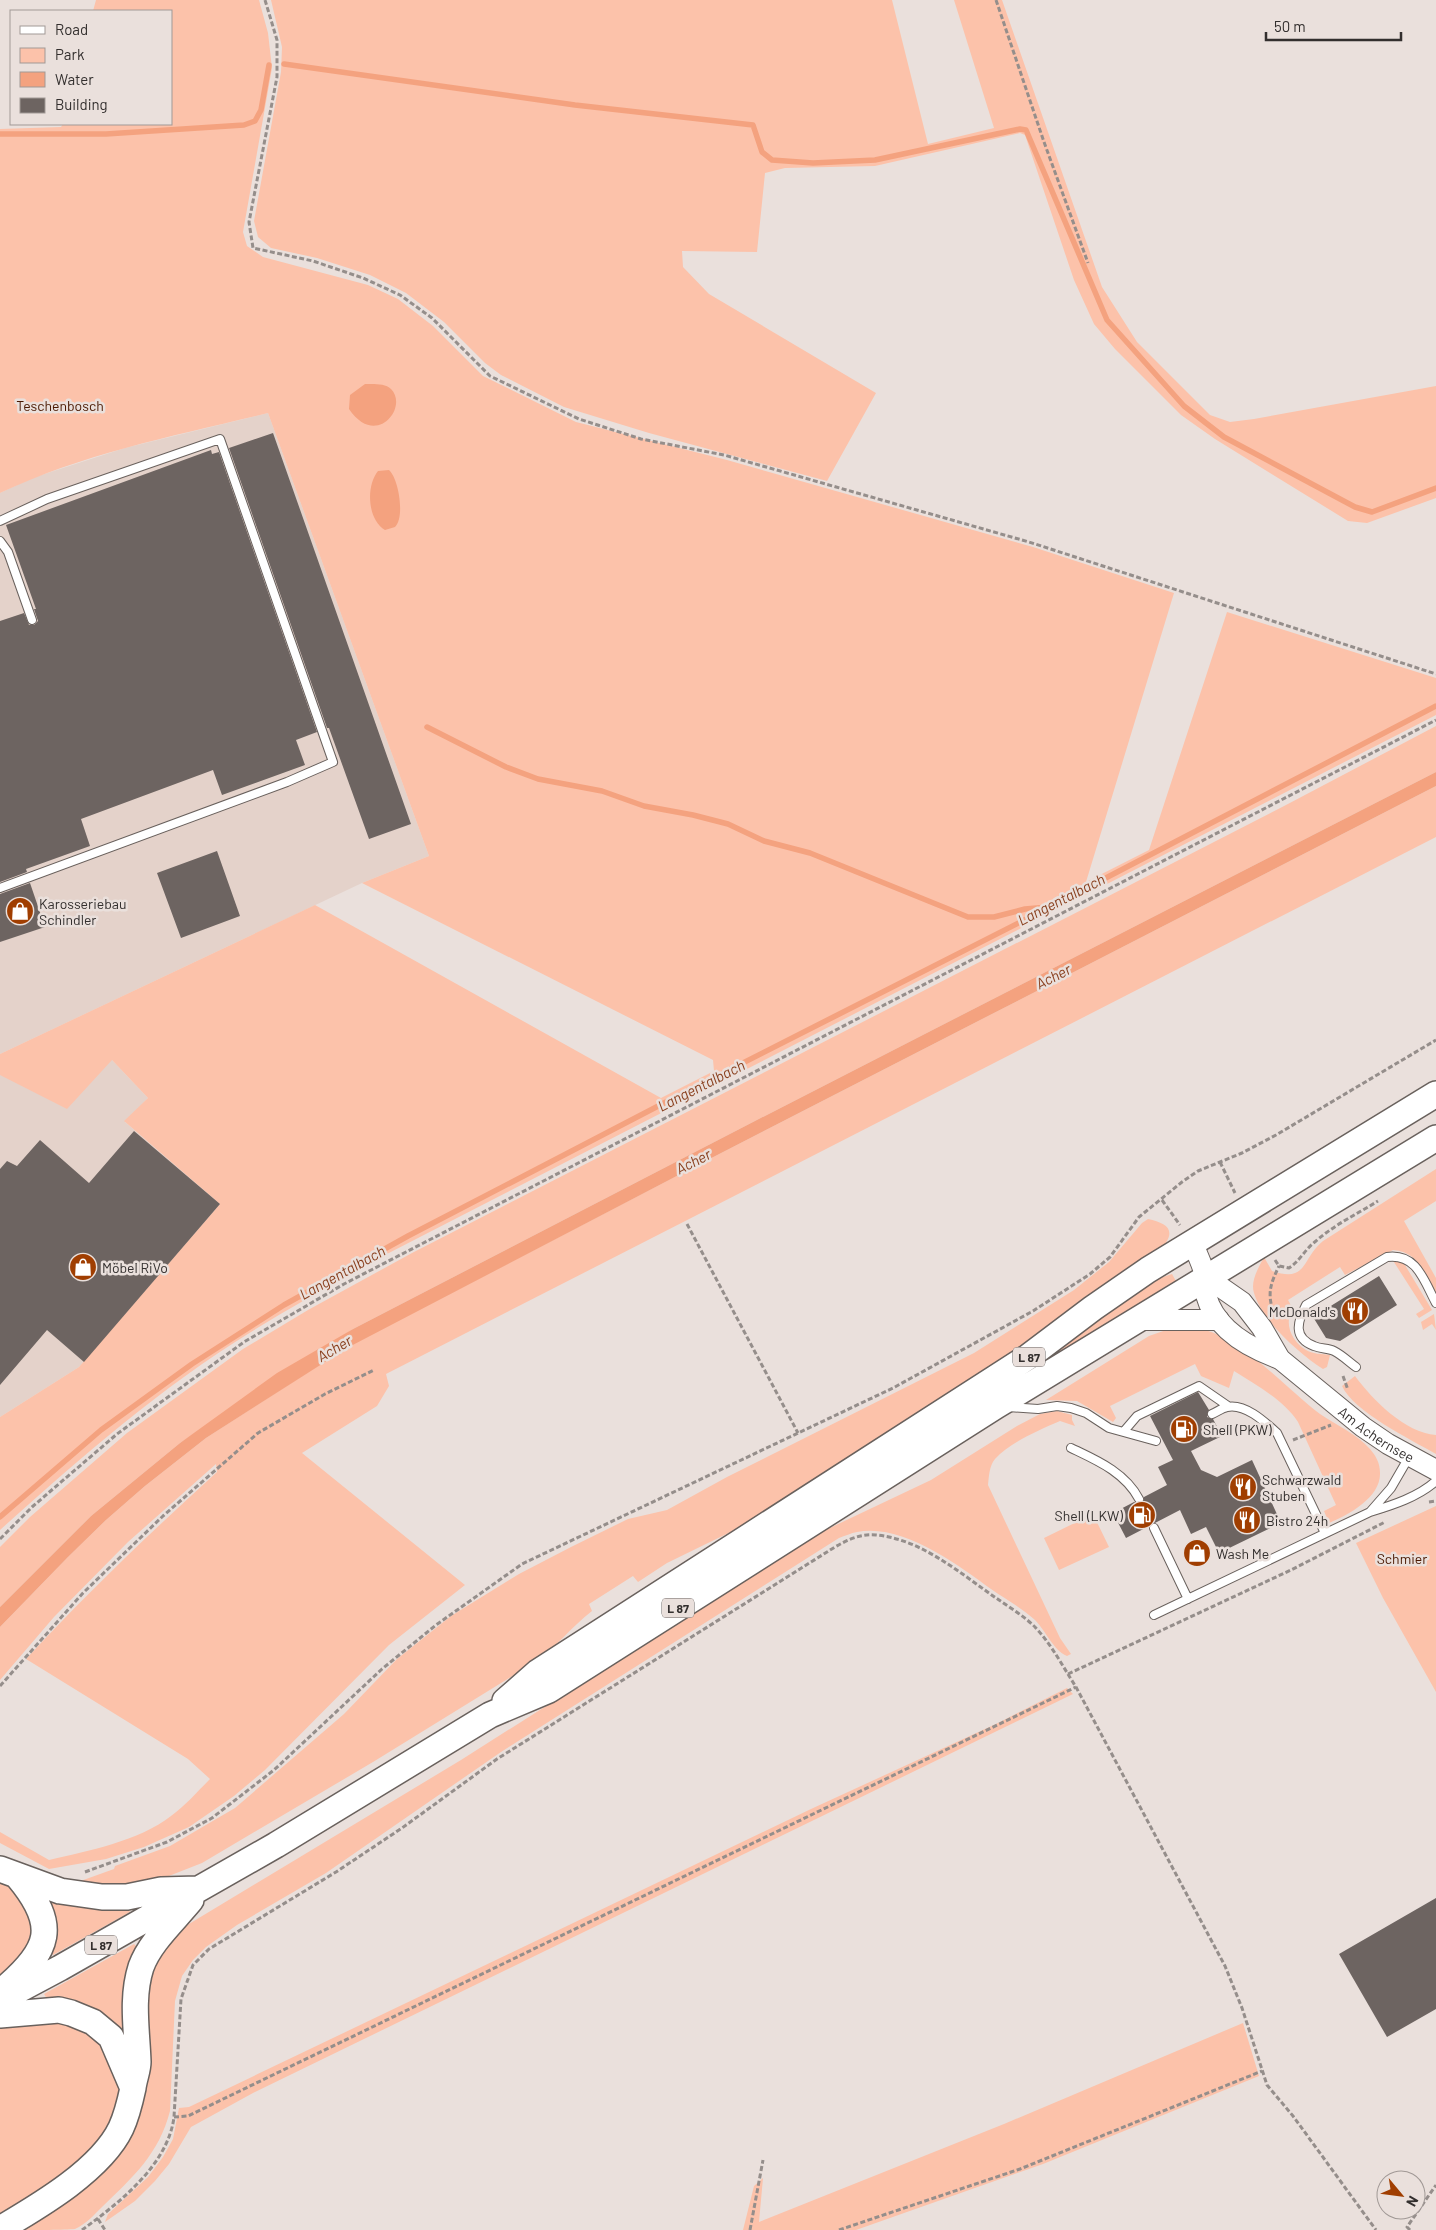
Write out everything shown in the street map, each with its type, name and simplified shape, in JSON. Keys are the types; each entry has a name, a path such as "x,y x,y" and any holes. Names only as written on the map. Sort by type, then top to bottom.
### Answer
{"main road":[{"name":"L 87","path":"490,1715 538,1672 955,1406 1028,1357 1093,1308 1148,1270 1436,1094"},
{"name":"L 87","path":"0,2000 200,1889 490,1715 549,1690 996,1406 1436,1138"},
{"path":"9,1873 60,1891 102,1897 127,1897 161,1890 200,1889"},
{"path":"0,1992 34,1959 40,1947 45,1920 32,1893 9,1873"},
{"path":"0,2229 60,2189 86,2169 102,2153 120,2129 128,2110 138,2064 135,2004 141,1968 146,1956 200,1889"},
{"path":"0,2015 59,2010 93,2022 112,2038 133,2088"}],"street":[{"path":"1192,1242 1206,1277 1205,1294 1219,1320 1229,1332 1260,1352 1280,1359"},
{"path":"1206,1277 1242,1302 1262,1328 1280,1359"},
{"path":"1138,1320 1219,1320"},
{"name":"Am Achernsee","path":"1280,1359 1363,1427 1409,1457 1436,1470"}],"lane":[{"path":"0,521 47,499 220,439 333,762 287,782 0,888"},
{"path":"0,541 8,552 32,620"},
{"path":"1356,1367 1332,1350 1314,1346 1300,1338 1297,1330 1300,1317 1306,1305 1387,1257 1398,1256 1408,1260 1417,1269 1436,1303"},
{"path":"1124,1430 1137,1416 1198,1386 1228,1406 1245,1410 1264,1421 1277,1433 1325,1534"},
{"path":"996,1406 1038,1410 1056,1406 1071,1408 1086,1413 1109,1428 1124,1430 1156,1441"},
{"path":"1212,1414 1228,1406"},
{"path":"1070,1448 1104,1464 1133,1487 1139,1498"},
{"path":"1370,1512 1391,1488 1409,1457"},
{"path":"1154,1615 1370,1512 1394,1504 1427,1489 1436,1482"},
{"path":"1154,1528 1188,1599"}],"path":[{"path":"265,0 277,40 278,77 249,222 253,248 314,261 363,278 400,295 432,318 490,376 579,419 641,439 724,455 1029,542 1436,674"},
{"path":"996,0 1044,142 1088,263"},
{"path":"0,1539 32,1507 117,1434 244,1342 344,1284 1436,720"},
{"path":"82,1873 167,1842 212,1818 274,1770 389,1662 436,1625 522,1564 894,1388 1033,1311 1090,1274 1110,1257 1139,1217 1198,1171 1242,1153 1276,1135 1436,1040"},
{"path":"1162,1200 1192,1242"},
{"path":"687,1224 798,1433"},
{"path":"1275,1315 1269,1298 1271,1283 1279,1266"},
{"path":"0,1686 83,1593 163,1516 251,1440 325,1394 374,1370"},
{"path":"1426,1502 1436,1501"},
{"path":"1068,1674 1291,1570 1392,1519"},
{"path":"82,2230 98,2219 149,2170 163,2151 173,2129 181,1999 193,1965 209,1949 402,1828 497,1759 848,1540 875,1535 904,1541 922,1549 973,1581 1034,1626 1050,1644 1076,1687 1225,1966 1242,2008 1268,2085 1293,2116 1376,2230"},
{"path":"174,2117 188,2116 1076,1687"},
{"path":"839,2230 1020,2169 1262,2071"},
{"path":"750,2230 763,2160"},
{"path":"1410,2230 1407,2227 1436,2185"},
{"path":"98,2219 105,2230"}],"shaded area":[{"path":"268,413 429,856 362,883 0,1054 0,493 32,478 125,448"},
{"name":"Möbel RiVo","path":"111,1059 148,1098 125,1122 220,1204 79,1367 0,1417 0,1075"}],"green space":[{"name":"Teschenbosch","path":"96,0 259,0 268,33 272,68 243,232 247,246 263,257 368,285 398,299 433,326 483,376 576,422 727,460 1033,547 1174,593 1086,882 1149,850 1227,612 1436,678 1436,715 383,1256 317,1293 267,1322 184,1377 121,1425 0,1530 0,1417 79,1367 220,1204 124,1121 148,1098 112,1060 67,1109 0,1075 0,1054 315,905 661,1098 714,1071 713,1060 362,883 429,856 268,413 166,437 98,456 32,479 0,493 0,129 61,127 62,125 172,125 172,10 93,10"},
{"path":"271,0 892,0 928,144 994,128 954,0 1002,0 1102,287 1137,342 1210,415 1230,422 1436,386 1436,498 1367,523 1348,521 1215,439 1181,415 1115,349 1094,324 1074,280 1025,135 1020,133 875,166 785,168 765,173 757,252 682,251 683,267 709,294 876,393 827,481 649,433 564,407 501,375 485,363 444,322 406,293 370,275 317,258 271,248 258,237 254,221 281,72 282,47"},
{"path":"1436,726 1436,772 353,1329 180,1443 91,1516 0,1607 0,1547 30,1517 127,1433 243,1349 308,1310 412,1253 1286,805"},
{"path":"1436,786 1436,837 386,1374 389,1386 377,1406 302,1453 465,1585 389,1645 265,1770 234,1796 189,1827 144,1847 106,1859 49,1869 0,1843 0,1832 49,1860 113,1844 129,1839 158,1825 181,1808 210,1779 188,1759 26,1659 120,1563 217,1472 216,1464 128,1542 54,1617 0,1680 0,1627 106,1520 145,1486 206,1438 347,1347"},
{"path":"1436,1169 1436,1201 1404,1221 1436,1278 1436,1294 1424,1271 1415,1259 1402,1252 1393,1250 1345,1275 1340,1267 1288,1300 1293,1309 1289,1320 1290,1332 1301,1347 1317,1354 1330,1355 1327,1367 1323,1369 1283,1336 1258,1304 1253,1284 1264,1257 1272,1271 1284,1274 1298,1272 1323,1241"},
{"path":"1148,1219 1168,1228 1169,1236 1163,1247 1020,1350 749,1523 667,1563 638,1582 633,1576 589,1604 592,1611 548,1652 532,1664 373,1762 202,1863 151,1883 127,1888 75,1883 170,1846 235,1808 344,1714 397,1659 451,1616 519,1574 571,1547 628,1519 667,1510 727,1477 974,1353 1074,1290 1109,1262 1142,1223"},
{"path":"1392,1259 1399,1260 1405,1265 1432,1310 1419,1318 1416,1314 1424,1309"},
{"path":"1172,1274 1177,1283 1034,1367 1154,1280"},
{"path":"1434,1314 1436,1330 1432,1324 1423,1330 1421,1322"},
{"path":"1197,1328 1230,1341 1246,1352 1320,1414 1353,1434 1365,1444 1376,1457 1380,1469 1379,1482 1370,1497 1354,1510 1329,1523 1324,1511 1336,1505 1298,1422 1277,1400 1234,1371 1229,1388 1201,1376 1195,1364 1110,1406 1116,1418 1113,1422 1077,1401 1046,1400 1149,1336 1169,1329"},
{"path":"1355,1376 1370,1395 1401,1422 1424,1433 1436,1435 1436,1454 1370,1415 1348,1396 1342,1386"},
{"path":"1057,1411 1072,1415 1075,1426 1060,1421 1009,1447 993,1462 988,1485 1060,1638 1071,1654 1067,1656 1062,1653 1039,1624 1025,1612 962,1568 910,1539 874,1531 857,1532 839,1538 501,1752 326,1873 237,1925 206,1947 193,1960 182,1976 175,2001 170,2111 159,2140 152,2152 134,2175 90,2219 79,2227 75,2229 22,2230 125,2144 135,2128 142,2108 145,2088 143,2010 153,1962 179,1930 461,1760 815,1535 931,1480 1017,1426 1040,1414"},
{"name":"Schmier","path":"1436,1506 1436,1692 1383,1598 1356,1543"},
{"path":"1093,1514 1109,1547 1059,1570 1044,1538"},
{"path":"1067,1688 1073,1694 253,2093 191,2127 169,2164 155,2181 135,2201 105,2222 108,2214 148,2177 163,2157 173,2139 179,2108 189,2107 811,1809 998,1723"},
{"path":"0,1880 11,1886 25,1899 32,1922 33,1944 0,1978"},
{"path":"56,1898 128,1905 130,1912 53,1955 50,1952 48,1905"},
{"path":"134,1944 140,1950 127,2030 119,2033 49,2002 44,1994"},
{"path":"62,2019 105,2041 121,2089 115,2114 96,2147 66,2173 0,2218 0,2028 17,2022"},
{"path":"1243,2023 1259,2076 1043,2164 856,2230 743,2230 754,2186 763,2178 759,2222 1004,2124"}],"water":[{"path":"365,384 386,386 391,389 395,397 396,405 393,414 387,421 379,425 369,425 359,420 349,409 350,395"},
{"path":"389,470 396,481 400,498 400,516 395,527 385,530 375,518 370,502 370,493 374,477 378,471"},
{"name":"Acher","path":"1436,772 1436,786 694,1167 347,1348 206,1438 145,1486 106,1520 0,1627 0,1607 91,1516 180,1443 277,1373 353,1329"}],"building":[{"path":"273,433 411,824 369,839 329,728 327,728 229,448"},
{"path":"211,450 212,454 219,452 317,732 296,740 305,765 222,795 213,770 81,819 90,846 26,869 27,872 0,882 0,621 24,613 29,625 34,625 38,621 34,609 36,609 6,525"},
{"path":"217,851 240,916 181,938 157,873"},
{"name":"Karosseriebau Schindler","path":"30,883 45,927 0,942 0,894"},
{"name":"Möbel RiVo","path":"134,1131 220,1204 84,1362 47,1330 0,1385 0,1169 7,1161 17,1166 40,1140 89,1183"},
{"name":"McDonald's","path":"1379,1276 1397,1305 1340,1341 1326,1338 1313,1317"},
{"path":"1198,1392 1209,1410 1207,1417 1213,1419 1222,1436 1191,1451 1201,1470 1217,1477 1252,1460 1281,1523 1219,1553 1206,1527 1191,1534 1180,1510 1126,1538 1113,1513 1134,1502 1142,1504 1144,1497 1167,1485 1158,1467 1173,1460 1150,1416"},
{"path":"1436,1898 1436,2009 1387,2037 1339,1954"}],"waterway":[{"path":"284,64 575,105 753,125 762,152 772,160 813,163 875,160 1020,129 1026,130 1107,320 1184,406 1224,437 1355,507 1372,512 1436,488"},
{"path":"0,134 106,134 244,125 255,121 261,110 269,65"},
{"name":"Langentalbach","path":"0,1517 101,1430 192,1364 284,1305 408,1236 664,1103 1052,906 1436,706"},
{"path":"427,727 506,767 538,779 602,791 644,806 728,824 764,841 810,853 968,917 994,917 1025,909 1048,907"}],"place":[{"name":"Karosseriebau Schindler","path":"20,911"},
{"name":"Möbel RiVo","path":"83,1267"},
{"name":"McDonald's","path":"1355,1311"},
{"name":"Shell (PKW)","path":"1184,1429"},
{"name":"Schwarzwald Stuben","path":"1243,1487"},
{"name":"Shell (LKW)","path":"1142,1515"},
{"name":"Bistro 24h","path":"1247,1520"},
{"name":"Wash Me","path":"1197,1553"}]}
